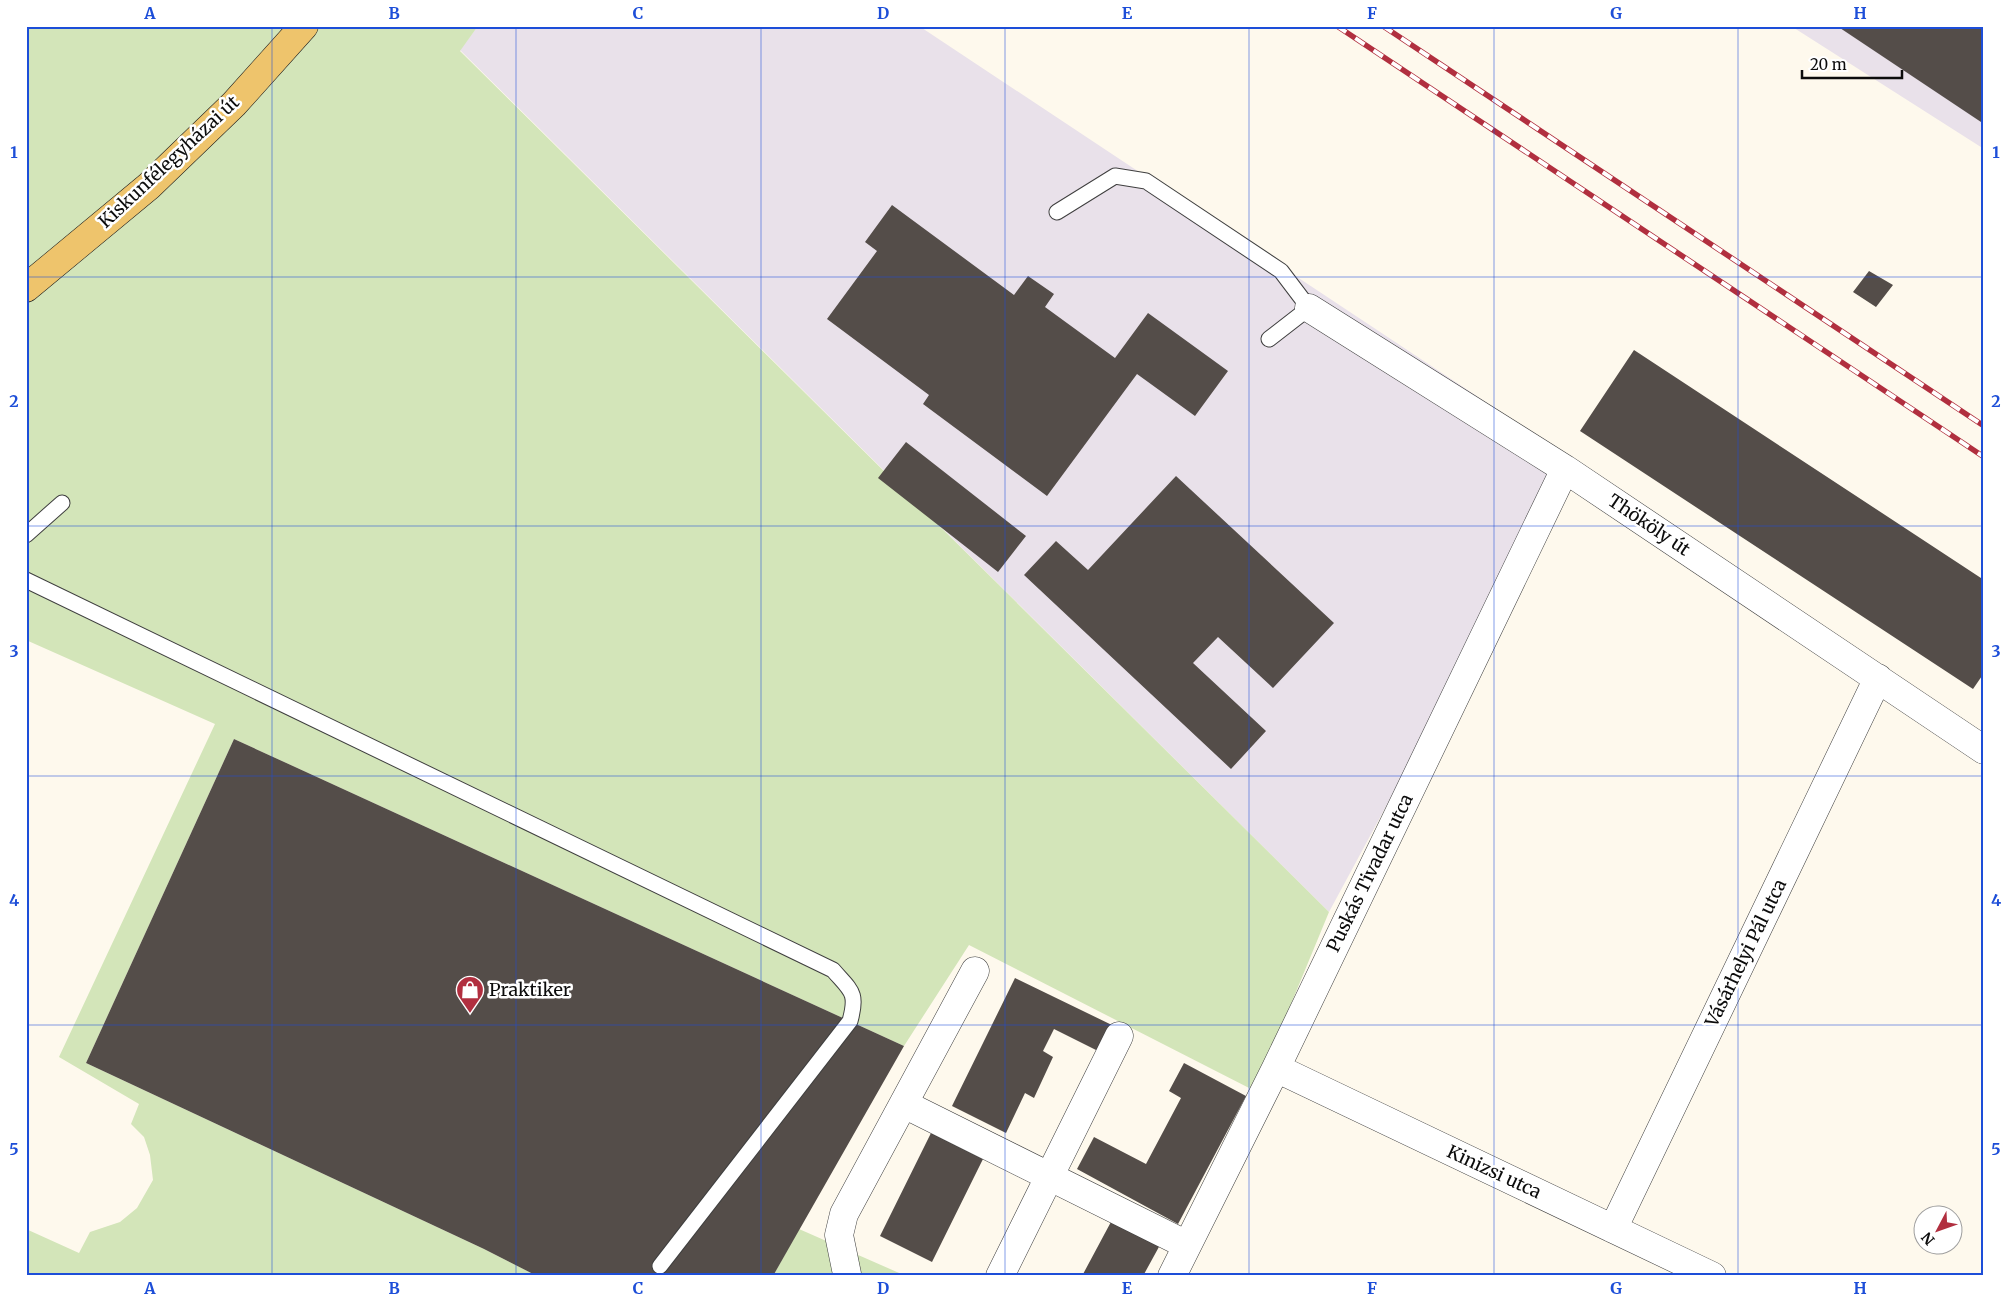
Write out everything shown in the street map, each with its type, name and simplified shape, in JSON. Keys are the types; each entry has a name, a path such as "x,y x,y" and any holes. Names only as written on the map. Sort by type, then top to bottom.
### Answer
{"main road":[{"name":"Kiskunfélegyházai út","path":"26,288 149,186 234,104 304,26"}],"street":[{"name":"Thököly út","path":"1309,308 1565,469 1984,750"},
{"name":"Puskás Tivadar utca","path":"1172,1276 1276,1068 1565,469"},
{"name":"Vásárhelyi Pál utca","path":"1613,1229 1878,678"},
{"path":"846,1275 839,1235 844,1214 975,970"},
{"path":"1000,1276 1119,1036"},
{"name":"Kinizsi utca","path":"1276,1068 1712,1276"},
{"path":"904,1104 1188,1245"}],"lane":[{"path":"1057,212 1115,176 1146,181 1281,272 1309,308 1269,339"},
{"path":"26,535 62,503"},
{"path":"26,580 833,970 852,992 854,1006 850,1021 660,1266"}],"shaded area":[{"path":"478,26 919,26 1573,460 1329,912 460,50"},
{"path":"1791,26 1984,26 1984,149"}],"green space":[{"path":"26,26 478,26 460,51 1329,912 1255,1091 969,945 904,1046 234,739 86,1063 484,1249 537,1276 26,1276 26,1229 79,1253 90,1232 120,1222 137,1208 153,1180 150,1155 144,1137 131,1124 139,1104 59,1057 215,724 26,640"},
{"path":"799,1229 906,1276 773,1276"}],"building":[{"path":"1837,26 1984,26 1984,124"},
{"path":"892,205 1014,295 1028,276 1054,294 1045,307 1115,358 1148,313 1228,371 1195,416 1137,374 1047,496 923,404 929,395 827,319 877,251 865,242"},
{"path":"1869,271 1893,285 1876,307 1853,292"},
{"path":"1634,350 1984,580 1984,673 1973,689 1580,431"},
{"path":"906,442 1026,536 998,572 878,478"},
{"path":"1176,476 1334,623 1273,688 1218,637 1193,663 1266,731 1231,769 1024,575 1056,541 1088,570"},
{"name":"Praktiker","path":"234,739 904,1046 773,1276 537,1276 484,1249 86,1063"},
{"path":"1015,978 1116,1027 1102,1053 1054,1029 1043,1051 1053,1057 1034,1098 1025,1093 1006,1133 952,1106"},
{"path":"1184,1063 1246,1096 1178,1224 1077,1169 1094,1137 1146,1164 1181,1098 1169,1091"},
{"path":"931,1133 983,1159 932,1262 880,1236"},
{"path":"1112,1220 1160,1245 1143,1276 1082,1276"}],"railway":[{"path":"1337,26 1984,457"},
{"path":"1383,26 1984,426"}],"place":[{"name":"Praktiker","path":"470,1014"}]}
